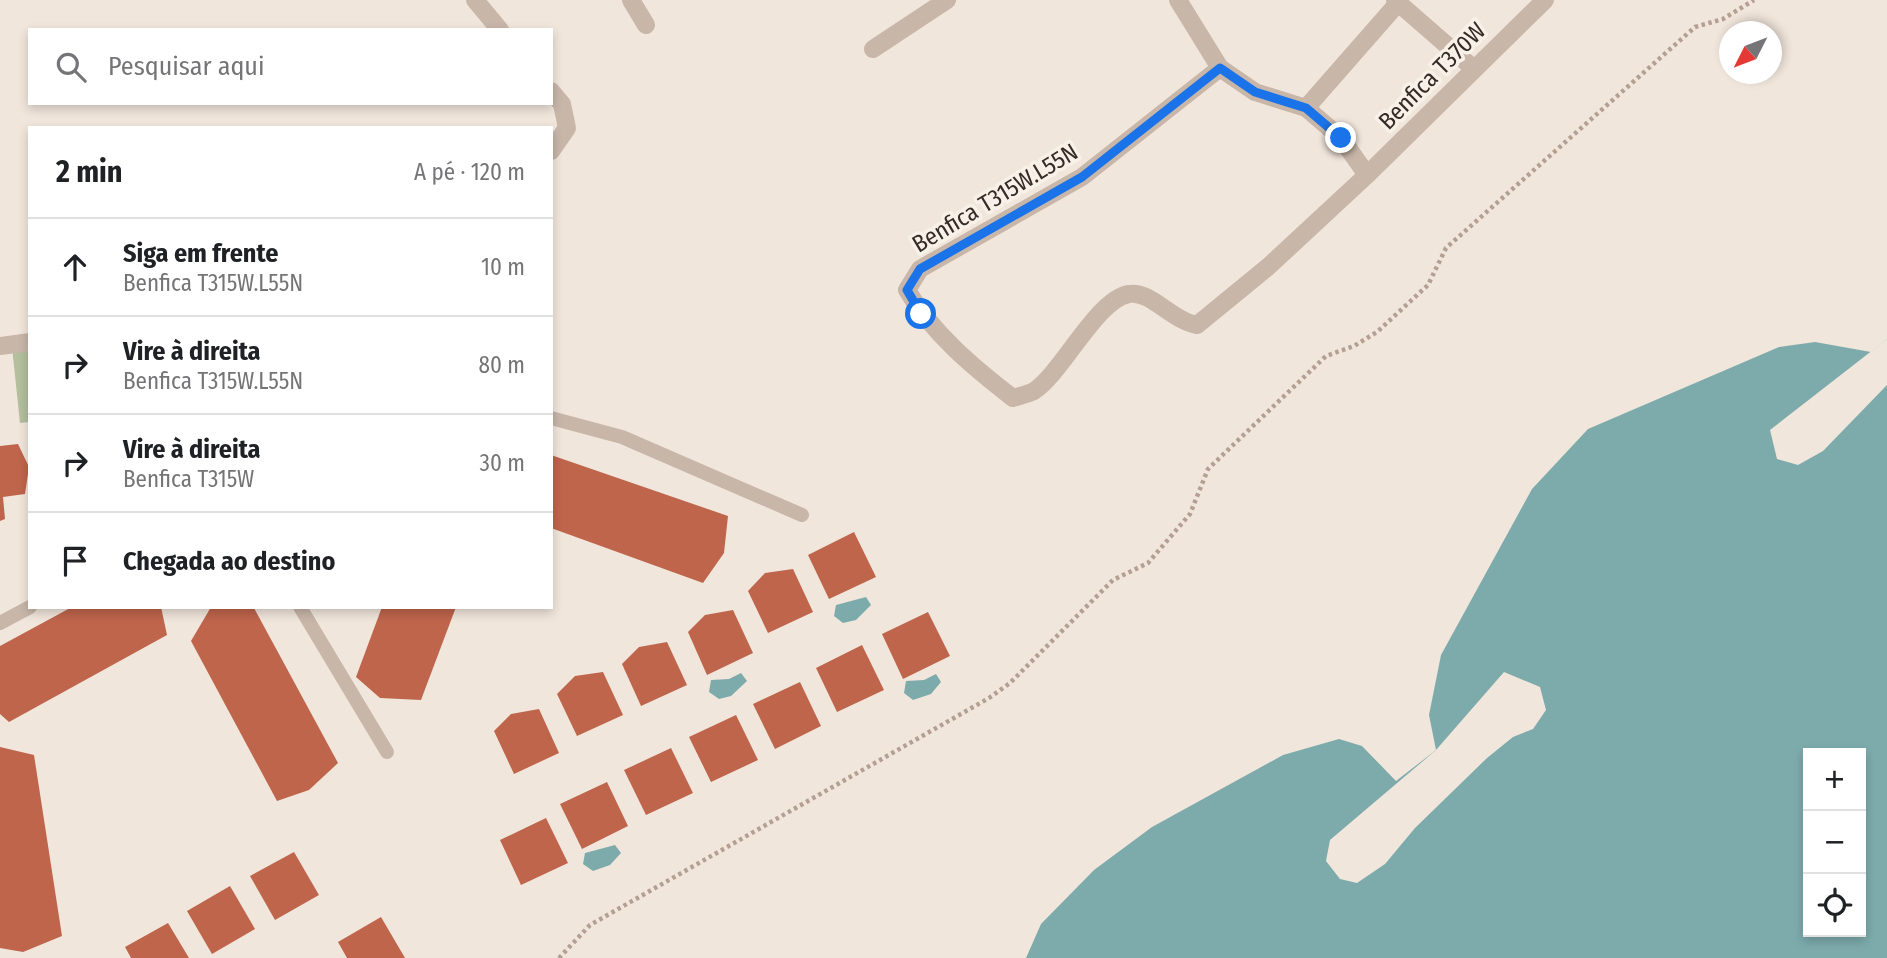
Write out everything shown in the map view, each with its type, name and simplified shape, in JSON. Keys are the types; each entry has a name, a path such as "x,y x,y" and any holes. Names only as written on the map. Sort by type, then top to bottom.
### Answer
{"street":[{"path":"475,0 498,28"},
{"path":"631,0 646,25"},
{"path":"873,49 947,0"},
{"path":"1178,0 1220,68 1255,92 1306,108 1341,138 1367,175"},
{"name":"Benfica T370W","path":"1196,325 1269,266 1367,175 1545,0"},
{"path":"1306,108 1396,1 1473,68"},
{"name":"Benfica T315W.L55N","path":"1196,325 1170,315 1145,295 1128,293 1111,304 1034,390 1013,398 985,376 921,314 907,290 920,269 1082,177 1220,68"},
{"path":"553,93 562,104 568,128 553,150"},
{"path":"0,346 28,342"}],"lane":[{"path":"553,419 622,437 802,515"},
{"path":"3,618 28,608"},
{"path":"301,609 387,752"}],"path":[{"path":"559,958 590,925 977,705 1010,683 1113,580 1148,562 1190,514 1208,469 1326,356 1354,346 1377,332 1429,285 1446,248 1695,27 1723,19 1755,0"}],"green space":[{"path":"28,346 28,422 20,423 12,347"}],"water":[{"path":"1887,339 1887,958 1026,958 1041,924 1094,870 1152,827 1283,755 1339,739 1362,746 1396,781 1436,750 1429,715 1441,655 1532,489 1588,429 1779,347 1815,342 1871,352"},
{"path":"866,597 871,605 856,620 843,623 834,616 836,605"},
{"path":"741,673 747,681 731,696 719,699 709,692 711,680 729,679"},
{"path":"936,674 941,682 931,694 913,700 904,693 906,681 924,680"},
{"path":"615,845 621,853 610,865 593,871 583,864 585,853"}],"pier":[{"path":"1887,339 1887,385 1823,451 1798,465 1777,459 1770,430"},
{"path":"1504,672 1540,687 1546,710 1533,729 1513,737 1487,758 1415,828 1385,864 1357,883 1340,879 1326,861 1330,840 1436,750"}],"building":[{"path":"18,444 28,465 28,474 25,494 3,497 5,519 0,521 0,446"},
{"path":"553,456 728,516 724,553 703,583 553,529"},
{"path":"854,532 876,577 829,599 808,555"},
{"path":"793,569 813,612 768,633 748,591 765,573"},
{"path":"68,609 161,609 167,635 9,722 0,714 0,646"},
{"path":"210,609 255,609 338,763 309,790 277,801 191,641"},
{"path":"381,609 455,609 421,700 380,698 356,677"},
{"path":"733,610 753,653 707,675 688,632 705,615"},
{"path":"928,612 950,656 903,679 882,634"},
{"path":"667,642 687,685 641,706 622,664 639,647"},
{"path":"862,645 884,690 837,712 816,668"},
{"path":"603,672 623,715 577,736 557,694 575,676"},
{"path":"800,682 821,726 775,749 753,704"},
{"path":"539,709 559,753 514,774 494,731 511,714"},
{"path":"736,715 758,760 711,782 689,737"},
{"path":"0,747 34,755 62,936 23,952 0,948"},
{"path":"671,748 693,793 646,815 624,770"},
{"path":"607,782 628,826 582,849 560,804"},
{"path":"546,818 568,863 521,885 500,840"},
{"path":"294,852 319,895 275,920 250,876"},
{"path":"230,886 255,929 212,954 187,911"},
{"path":"381,917 405,958 347,958 338,942"},
{"path":"168,923 189,958 131,958 125,947"}],"route":[{"path":"921,314 907,290 920,269 1082,177 1220,68 1255,92 1306,108 1341,138"}]}
